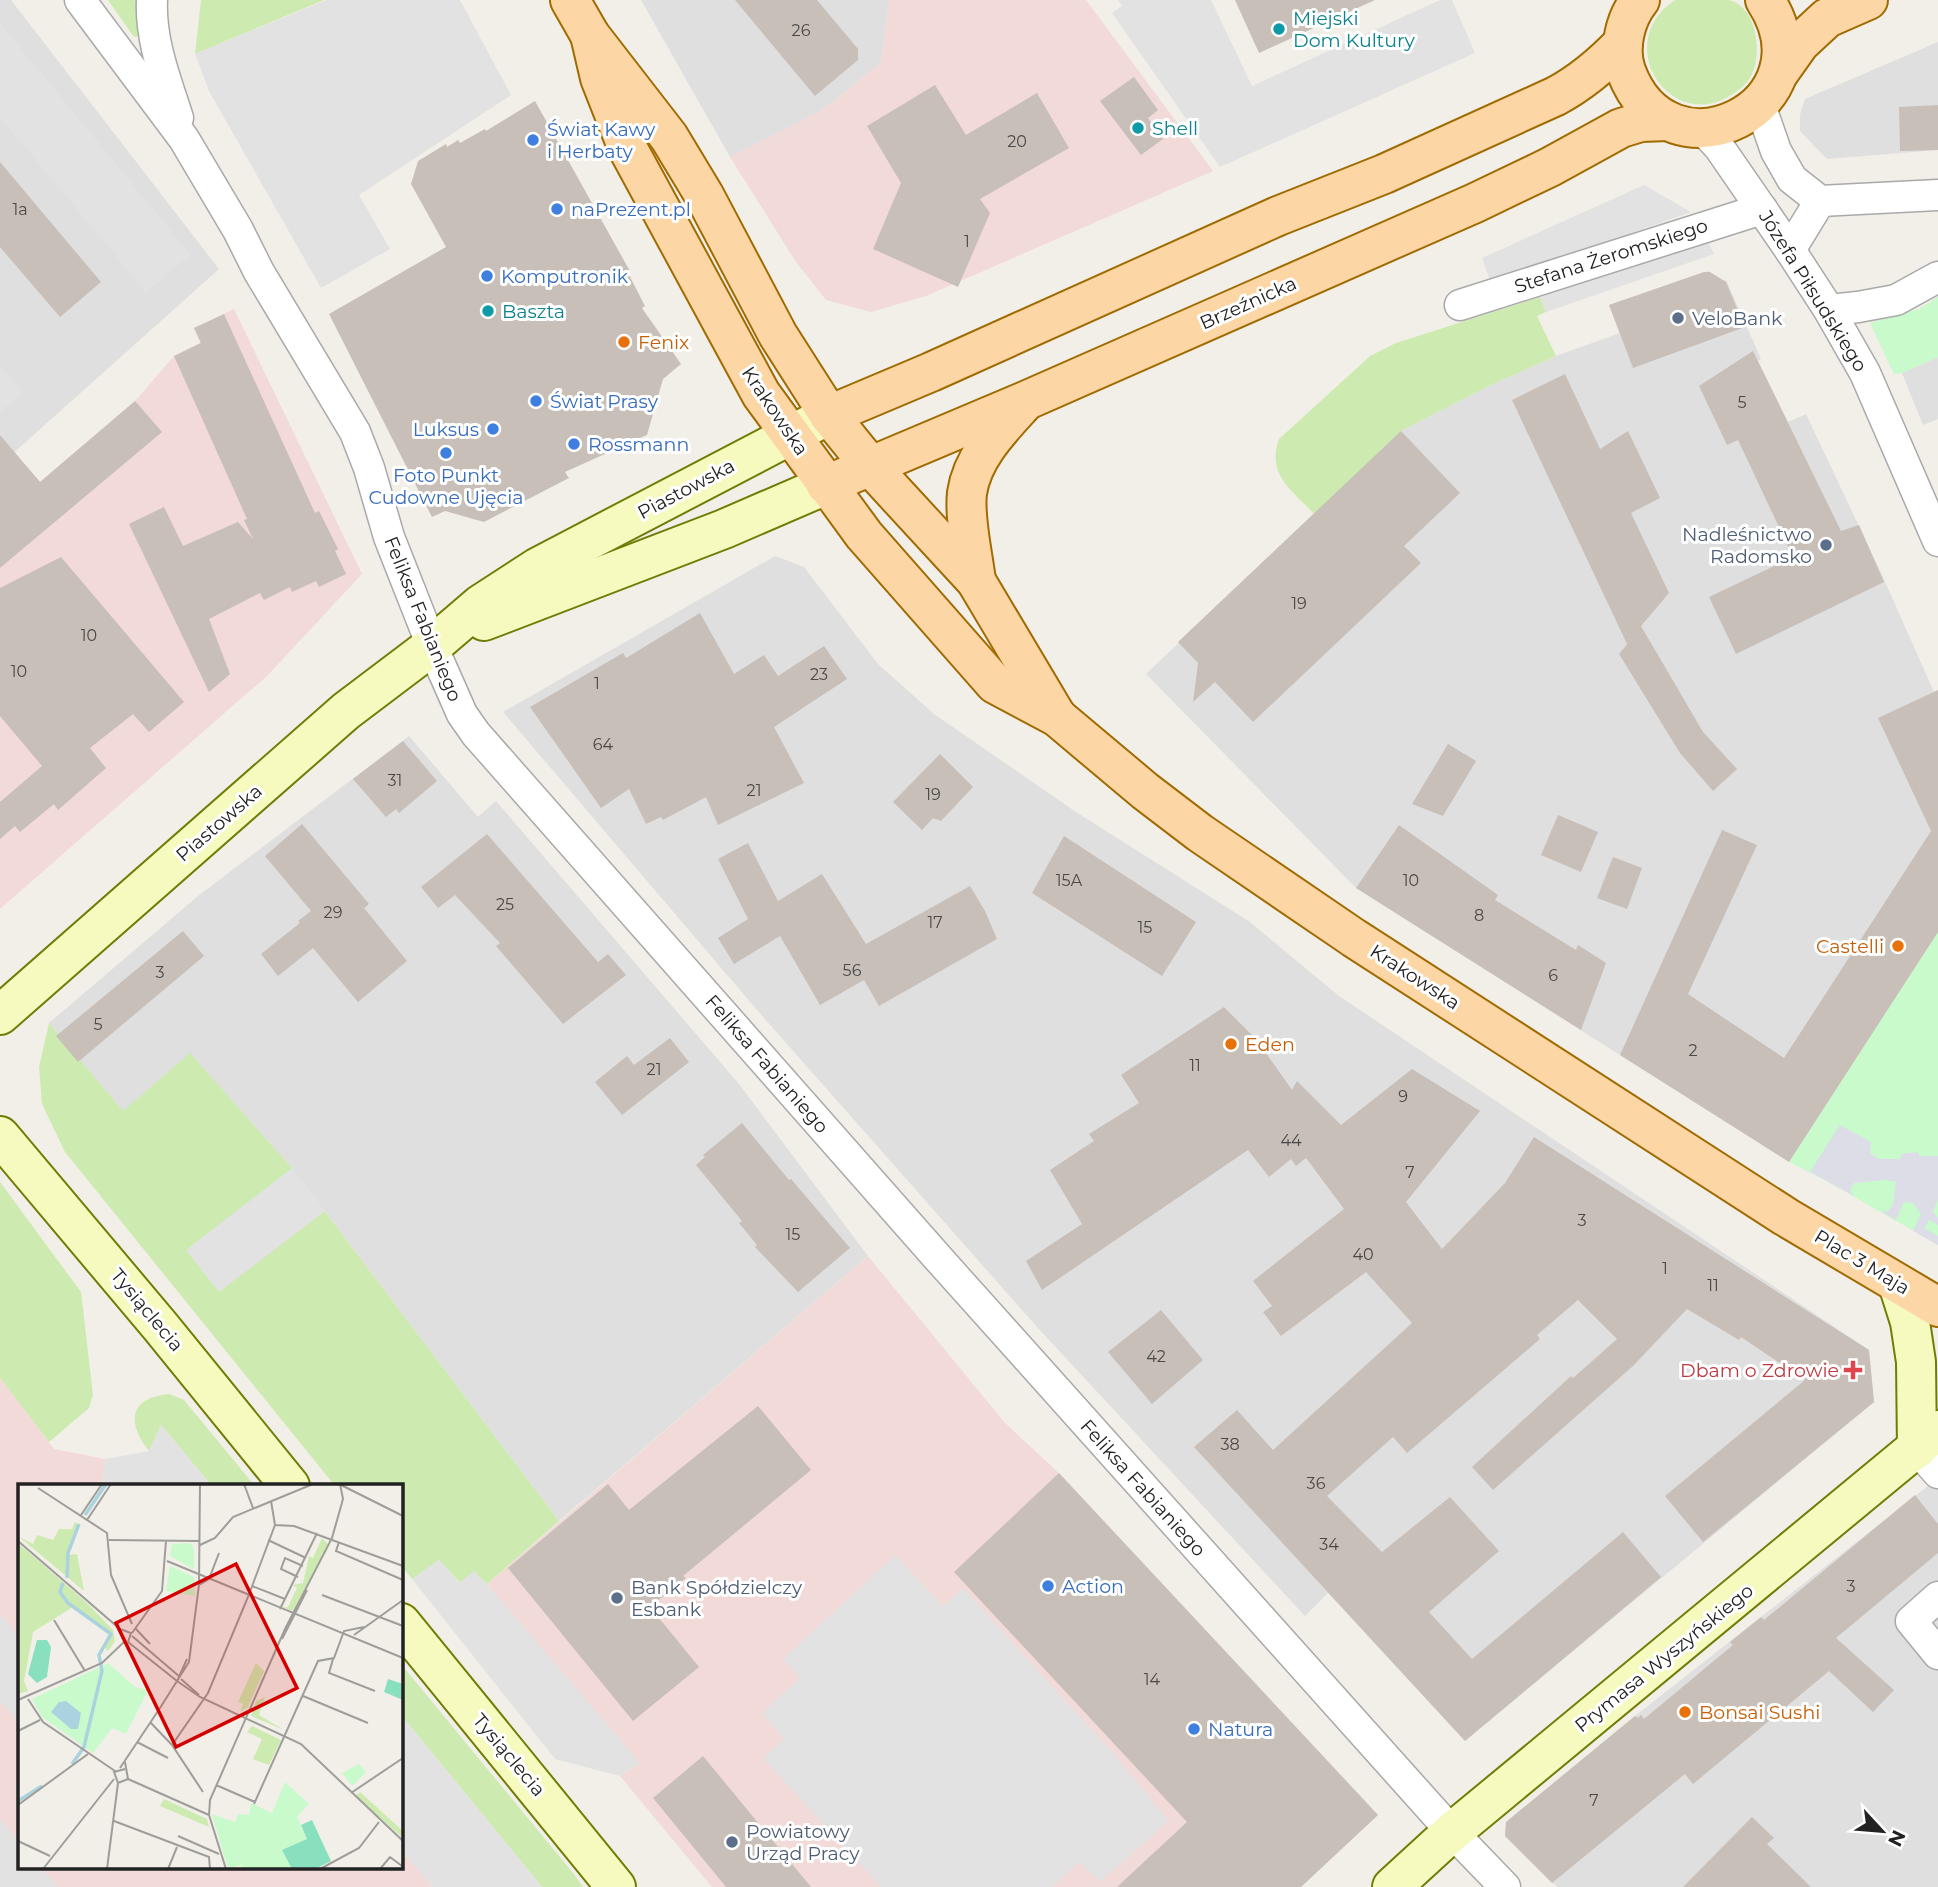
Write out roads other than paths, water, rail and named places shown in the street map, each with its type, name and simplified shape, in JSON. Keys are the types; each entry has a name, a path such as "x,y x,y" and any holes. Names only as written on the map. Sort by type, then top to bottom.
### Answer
{"main road":[{"name":"Krakowska","path":"570,0 590,35 670,137 778,335 829,415 871,467 976,581 1057,717"},
{"path":"1640,0 1626,24 1623,43 1625,67 1633,89 1648,108 1685,125"},
{"path":"1765,0 1774,13 1781,33 1782,54 1769,89"},
{"path":"1769,89 1800,43 1827,18 1868,0"},
{"name":"Krakowska","path":"590,35 600,78 628,149 761,394 864,535 995,684 1057,717 1200,833 1354,938 1786,1217"},
{"path":"829,415 1278,216 1384,174 1556,96 1605,63 1623,43"},
{"name":"Brzeźnicka","path":"827,485 1475,203 1550,167 1621,128 1641,122 1723,126 1742,118 1769,89"},
{"path":"976,581 967,512 967,494 972,474 994,435 1025,401"},
{"name":"Plac 3 Maja","path":"1786,1217 1938,1307"}],"street":[{"name":"Feliksa Fabianiego","path":"80,0 184,139 355,432 369,468 389,537 437,641 462,714 476,734 930,1249 1452,1832 1505,1887"},
{"name":"Feliksa Fabianiego","path":"152,0 154,41 184,139"},
{"path":"1769,89 1776,151 1793,179 1820,201 1938,195"},
{"name":"Józefa Piłsudskiego","path":"1685,125 1719,147 1829,310 1865,373 1938,541"},
{"path":"1790,250 1820,201"},
{"name":"Stefana Żeromskiego","path":"1460,305 1762,209"},
{"path":"1829,310 1896,300 1938,277"},
{"name":"Piastowska","path":"0,1015 346,711 481,604 538,567 829,415"},
{"name":"Piastowska","path":"437,641 724,529 827,485"},
{"name":"Tysiąclecia","path":"0,1136 160,1325 288,1484"},
{"path":"1898,1284 1910,1322 1931,1451"},
{"name":"Prymasa Wyszyńskiego","path":"1392,1887 1452,1832 1931,1451"},
{"path":"1938,1597 1911,1621 1938,1654"},
{"name":"Tysiąclecia","path":"402,1624 616,1887"}],"place":[{"name":"Miejski Dom Kultury","path":"1279,29"},
{"name":"Shell","path":"1138,128"},
{"name":"Świat Kawy i Herbaty","path":"533,140"},
{"name":"naPrezent.pl","path":"557,209"},
{"name":"Komputronik","path":"487,276"},
{"name":"Baszta","path":"488,311"},
{"name":"VeloBank","path":"1678,318"},
{"name":"Fenix","path":"624,342"},
{"name":"Świat Prasy","path":"536,401"},
{"name":"Luksus","path":"493,429"},
{"name":"Rossmann","path":"574,444"},
{"name":"Foto Punkt Cudowne Ujęcia","path":"446,453"},
{"name":"Nadleśnictwo Radomsko","path":"1826,545"},
{"name":"Castelli","path":"1898,946"},
{"name":"Eden","path":"1231,1044"},
{"name":"Dbam o Zdrowie","path":"1853,1370"},
{"name":"Action","path":"1048,1586"},
{"name":"Bank Spółdzielczy Esbank","path":"617,1598"},
{"name":"Bonsai Sushi","path":"1685,1712"},
{"name":"Natura","path":"1194,1729"},
{"name":"Powiatowy Urząd Pracy","path":"732,1842"}]}
